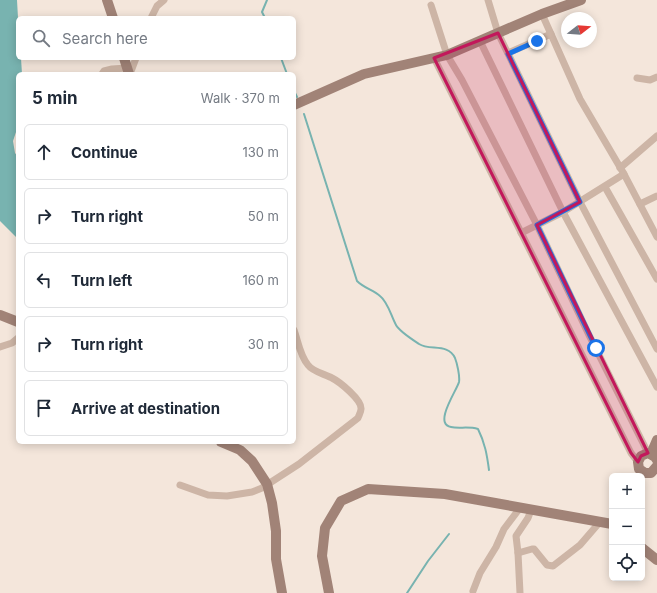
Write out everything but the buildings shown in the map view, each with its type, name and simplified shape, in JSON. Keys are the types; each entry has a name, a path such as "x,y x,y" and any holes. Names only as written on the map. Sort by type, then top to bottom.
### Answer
{"main road":[{"path":"107,0 112,16"},
{"path":"296,104 364,74 447,55 542,14 561,4 581,0"},
{"path":"125,60 129,72"},
{"path":"0,315 16,321"},
{"path":"650,474 639,469 638,462 641,456 652,456 657,440"},
{"path":"226,444 240,450 252,461 267,484 272,503 276,531 276,559 282,593"},
{"path":"329,593 322,556 325,528 341,502 368,488 446,494 609,524"},
{"path":"645,550 657,560"}],"street":[{"path":"152,16 157,6 164,0"},
{"path":"488,0 498,33 508,54 580,202 657,349"},
{"path":"431,5 447,55 462,80 537,225 589,335 652,456"},
{"path":"542,14 580,99 624,174 657,237"},
{"path":"508,54 551,34"},
{"path":"480,41 563,212 657,387"},
{"path":"434,58 631,453 638,462"},
{"path":"103,72 112,69 129,72 135,60"},
{"path":"637,78 650,80 657,76"},
{"path":"620,168 657,136"},
{"path":"521,233 563,212 624,174"},
{"path":"605,187 657,279"},
{"path":"640,204 657,196"},
{"path":"180,486 208,495 227,496 252,492 267,484 327,443 358,418 362,409 354,396 335,379 316,371 308,365 301,352 296,336"},
{"path":"0,346 16,339"},
{"path":"473,591 480,572 496,547 504,529 520,508"},
{"path":"520,593 516,536 528,518 531,510"},
{"path":"518,553 534,549 547,566 553,566 580,545 599,523"}],"highlighted area":[{"path":"498,33 580,202 537,225 648,453 641,456 638,462 631,453 434,58"}],"water":[{"path":"0,0 17,0 16,60 21,60 22,72 16,72 16,132 13,141 16,154 16,237 0,221"}],"waterway":[{"path":"264,16 262,12 267,0"},
{"path":"282,60 286,72"},
{"path":"304,114 357,281 383,299 396,325 406,335 423,346 448,350 452,353 457,366 459,382 448,406 444,420 446,425 451,427 478,429 485,449 489,470"},
{"path":"407,593 428,561 449,534"}],"route":[{"path":"537,41 508,54 580,202 537,225 596,348"}]}
